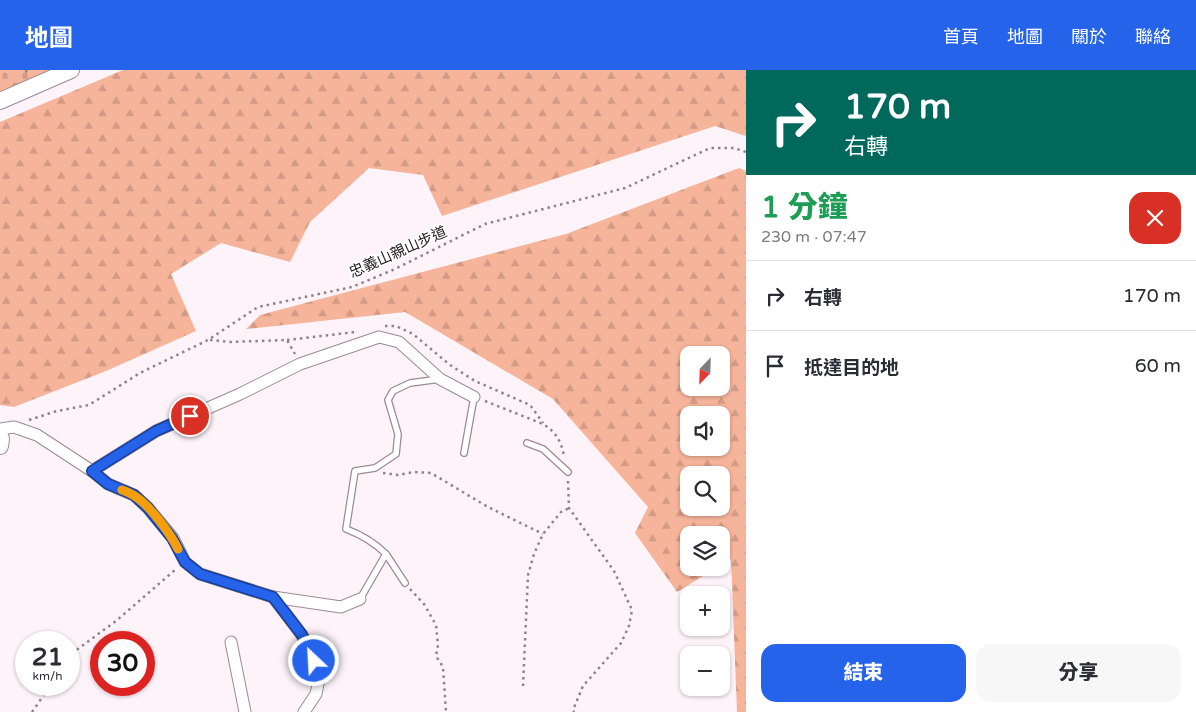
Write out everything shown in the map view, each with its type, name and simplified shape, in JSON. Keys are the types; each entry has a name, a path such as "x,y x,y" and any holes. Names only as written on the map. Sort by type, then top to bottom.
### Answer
{"street":[{"path":"0,101 70,70"},
{"path":"92,471 156,431 240,394 300,364 379,337 399,342 440,379 474,397"},
{"path":"0,429 14,426 37,435 92,471 108,484 134,495 148,508 172,538 185,562 200,574 273,597 341,607 360,599"},
{"path":"0,436 0,446"},
{"path":"273,597 302,635 320,674 316,694 304,712"},
{"path":"231,642 245,712"}],"lane":[{"path":"405,583 386,554 377,545 360,534 346,529 355,471 375,468 396,454 398,434 388,400 393,391 410,383 440,379"},
{"path":"464,453 474,397"},
{"path":"527,443 543,449 568,472"},
{"path":"360,599 386,554"}],"path":[{"name":"忠義山親山步道","path":"14,426 32,418 57,411 89,405 140,373 208,340 258,307 352,286 395,269 485,224 625,188 710,148 734,148 746,152"},
{"path":"208,340 231,342 287,340 300,364"},
{"path":"474,397 552,429 561,444 568,472 569,508 614,571 632,610 629,626 621,643 582,686 573,710 574,712"},
{"path":"375,468 385,474 431,473 488,507 543,534"},
{"path":"523,686 528,576 534,554 543,534 561,512 569,508"},
{"path":"80,647 116,621 185,562"},
{"path":"405,583 424,604 436,625 438,645 436,656 442,667 446,712"},
{"path":"32,712 43,696"}],"green space":[{"path":"0,70 52,70 0,93"},
{"path":"123,70 746,70 746,136 715,126 442,216 423,175 369,168 310,222 290,262 221,243 171,274 196,331 106,371 14,407 0,405 0,122"},
{"path":"739,168 746,171 746,712 737,712 730,526 680,526 680,576 703,576 687,586 680,586 680,590 677,592 635,533 648,507 553,399 405,312 246,329 260,315 566,234"}],"slow traffic":[{"path":"122,490 134,495 148,508 172,538 178,549"}],"route":[{"path":"190,416 156,431 92,471 108,484 134,495 148,508 172,538 185,562 200,574 273,597 302,635 314,661"}]}
